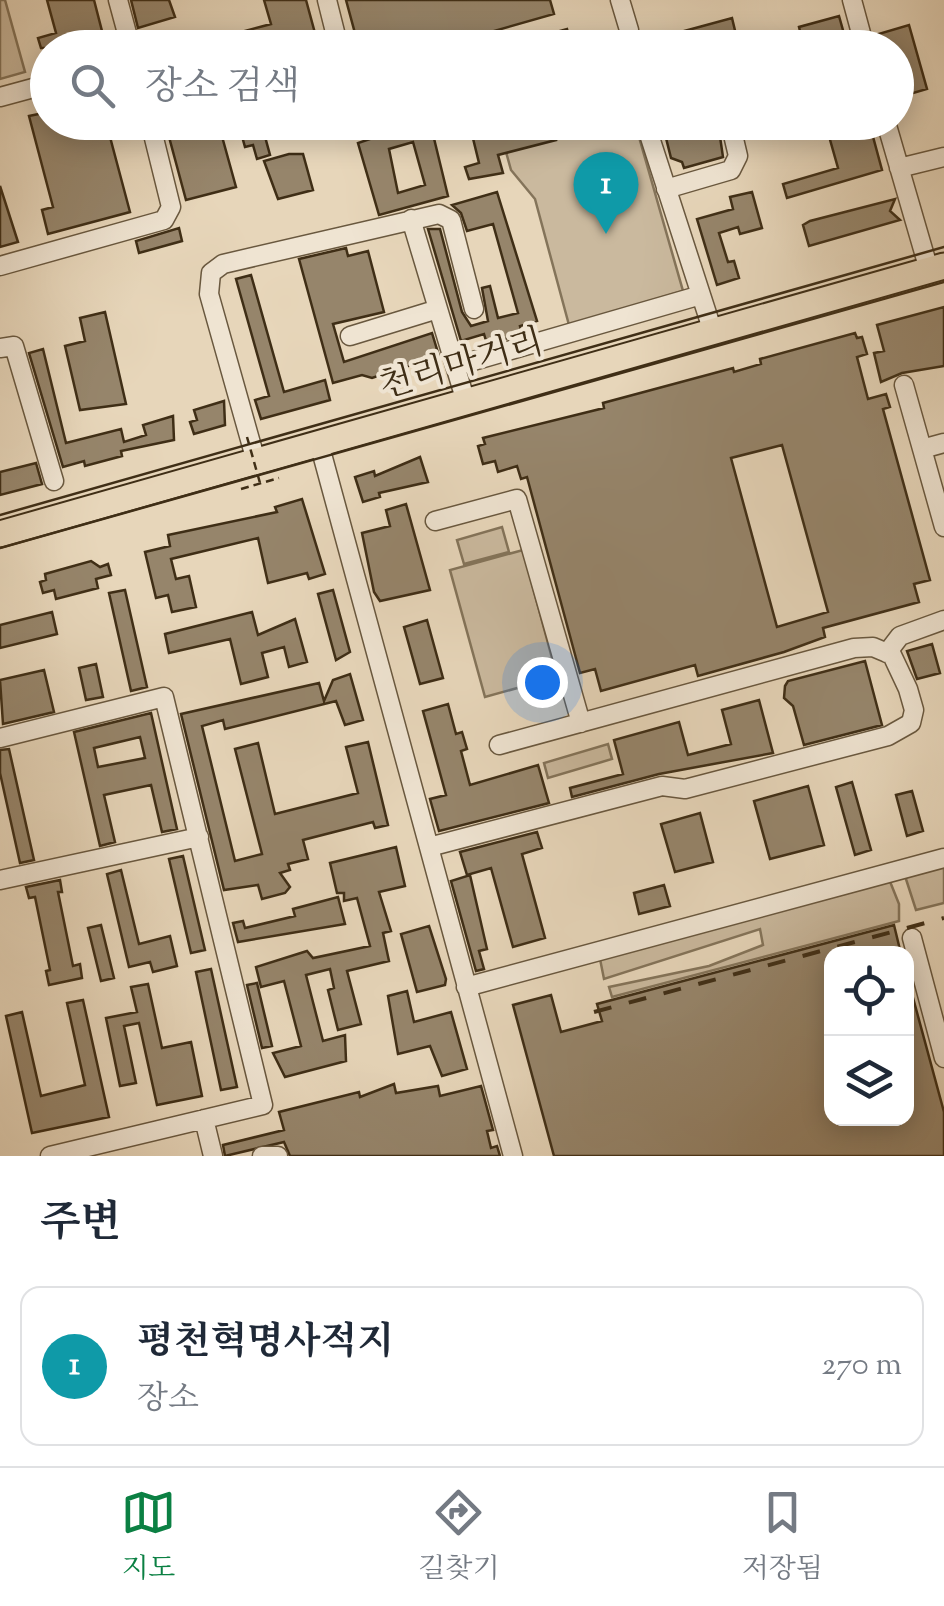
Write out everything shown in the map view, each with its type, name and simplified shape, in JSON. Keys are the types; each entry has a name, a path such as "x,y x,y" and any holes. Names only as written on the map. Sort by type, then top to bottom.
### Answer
{"highway":[{"name":"천리마거리","path":"0,534 936,268"}],"street":[{"path":"118,0 126,30"},
{"path":"327,0 334,30"},
{"path":"620,0 628,30"},
{"path":"852,0 861,30"},
{"path":"0,97 30,89"},
{"path":"0,266 164,220 172,207 155,140"},
{"path":"651,140 713,332"},
{"path":"666,188 730,170 738,156 734,140"},
{"path":"891,140 936,268"},
{"path":"899,168 944,156"},
{"path":"254,461 209,294 211,273 223,264 439,214 450,220 474,309"},
{"path":"411,218 466,402"},
{"path":"456,366 701,295"},
{"path":"350,336 438,309"},
{"path":"0,348 14,346 54,481"},
{"path":"904,385 944,526"},
{"path":"319,443 512,1156"},
{"path":"922,449 944,443"},
{"path":"436,521 517,498 581,723"},
{"path":"887,652 900,636 944,620"},
{"path":"429,847 662,786 686,788 772,767 903,730 912,722 914,710 898,661 887,652 854,648 499,745"},
{"path":"0,738 164,697 263,1105 50,1156"},
{"path":"0,880 198,836"},
{"path":"466,987 944,858"},
{"path":"912,938 944,1058"},
{"path":"204,1119 213,1156"},
{"path":"262,1156 278,1156"}],"path":[{"path":"241,489 254,461 279,478"}],"shaded area":[{"path":"0,0 5,0 25,72 0,79"},
{"path":"503,140 640,140 683,291 569,325 535,199 511,170"},
{"path":"502,527 509,552 464,564 457,540"},
{"path":"523,550 557,677 485,697 450,570"},
{"path":"608,744 612,759 548,778 544,763"},
{"path":"944,865 944,903 916,910 905,876"},
{"path":"889,879 899,904 899,921 612,997 609,987 709,966 763,945 760,929 604,979 600,959"}],"building":[{"path":"47,0 94,0 102,30 55,30"},
{"path":"131,0 169,0 175,17 138,28"},
{"path":"264,0 306,0 314,30 249,30 271,24"},
{"path":"346,0 550,0 554,14 498,30 354,30"},
{"path":"839,16 843,30 800,30 799,27"},
{"path":"732,18 735,30 688,30"},
{"path":"914,43 927,89 914,93"},
{"path":"35,140 111,140 130,212 48,234 42,210 53,207"},
{"path":"170,140 223,140 236,187 186,200"},
{"path":"243,140 266,140 270,155 257,159 253,145 245,147"},
{"path":"434,140 448,196 379,215 358,143","holes":["413,142 425,185 398,193 389,149"]},
{"path":"473,140 556,140 498,155 503,173 469,179 465,167 479,163"},
{"path":"666,140 720,140 723,157 684,168 682,162 671,158"},
{"path":"830,140 874,140 882,170 787,198 783,184 838,168"},
{"path":"303,154 313,190 278,199 264,161"},
{"path":"0,186 18,242 0,247"},
{"path":"497,192 537,321 520,326 522,334 487,344 484,334 461,341 428,229 440,229 462,312 471,326 488,321 482,288 490,286 498,318 518,313 493,224 467,231 461,213 452,205"},
{"path":"752,192 762,228 740,234 738,227 719,233 728,262 734,261 739,278 717,285 697,219 733,209 730,197"},
{"path":"895,199 890,211 900,220 809,246 803,225 810,221"},
{"path":"179,228 182,241 139,253 136,241"},
{"path":"346,248 348,256 368,251 384,312 333,324 344,362 432,333 439,356 372,378 362,375 333,383 299,259"},
{"path":"251,275 284,392 325,380 330,400 261,419 255,400 269,396 236,279"},
{"path":"944,307 944,366 902,373 881,382 874,353 884,351 877,325"},
{"path":"105,312 126,404 80,410 65,346 85,341 80,318"},
{"path":"855,333 857,338 862,337 867,354 857,357 868,399 886,394 890,407 883,409 930,580 914,584 919,602 823,628 825,637 784,652 698,676 695,665 601,691 595,669 580,673 527,477 521,479 517,466 498,472 495,461 483,464 478,446 485,444 483,438 604,408 603,403 733,368 734,372 761,364 760,359","holes":["782,445 828,612 777,627 731,458"]},
{"path":"43,349 66,443 121,429 124,442 146,435 143,425 173,416 174,440 121,451 122,456 85,466 84,461 63,467 29,353"},
{"path":"224,401 225,425 194,434 190,422 197,420 194,410"},
{"path":"420,457 428,482 379,493 380,497 363,502 355,477 374,471 375,476"},
{"path":"36,463 42,484 0,495 0,472"},
{"path":"302,499 325,574 309,579 307,573 268,583 258,538 171,559 176,579 189,576 196,607 172,612 168,595 156,598 145,552 170,546 168,535 277,512 275,507"},
{"path":"406,504 430,590 380,601 374,592 362,533 390,526 386,510"},
{"path":"91,561 100,567 108,564 111,575 96,579 98,588 56,599 54,590 43,593 40,582 46,580 45,574"},
{"path":"125,590 147,687 131,691 109,593"},
{"path":"333,590 350,652 336,660 318,594"},
{"path":"52,612 57,634 0,648 0,625"},
{"path":"252,612 258,635 295,619 307,662 289,667 284,647 262,653 268,677 241,684 230,639 169,653 165,634"},
{"path":"427,620 443,678 420,684 404,627"},
{"path":"932,644 940,673 917,679 907,651"},
{"path":"865,661 882,725 804,745 793,706 784,698 788,681"},
{"path":"96,664 103,697 86,700 79,668"},
{"path":"44,670 54,712 3,724 0,680"},
{"path":"350,674 363,720 345,725 336,701 225,729 223,720 202,726 235,861 262,854 235,749 258,743 275,814 358,793 346,747 368,742 388,825 375,828 373,822 303,840 308,859 288,864 290,870 280,873 290,887 285,893 262,899 258,885 224,890 181,714 319,683 324,701 333,680"},
{"path":"759,700 773,753 659,774 572,797 570,788 623,774 614,740 679,722 688,755 731,744 722,710"},
{"path":"448,704 456,734 462,732 467,749 461,751 470,785 538,765 549,803 439,831 430,799 446,795 423,711"},
{"path":"151,713 177,829 162,832 151,785 104,795 115,842 100,846 74,732","holes":["140,737 145,758 98,767 94,748"]},
{"path":"9,749 34,860 20,863 0,773 0,750"},
{"path":"852,782 871,850 855,855 836,787"},
{"path":"808,786 824,845 770,859 754,801"},
{"path":"912,791 923,831 907,836 896,795"},
{"path":"700,813 713,862 675,872 661,824"},
{"path":"537,832 542,848 522,854 545,938 513,947 491,868 467,875 460,852"},
{"path":"396,847 405,886 379,892 391,931 383,933 389,961 347,971 361,1024 338,1030 328,990 334,988 330,969 306,975 323,1041 345,1035 346,1061 285,1077 273,1053 301,1046 284,981 261,987 256,967 307,951 313,958 370,946 357,898 344,901 344,893 337,893 330,863"},
{"path":"183,856 205,950 191,953 169,859"},
{"path":"121,870 139,944 170,936 177,966 153,972 150,962 129,967 107,874"},
{"path":"470,875 487,949 479,951 484,969 476,971 451,881"},
{"path":"60,880 62,892 58,892 73,966 80,964 82,978 49,985 46,971 50,970 35,897 29,898 26,887"},
{"path":"664,885 670,906 639,914 634,893"},
{"path":"338,897 345,924 238,942 233,923 243,921 245,928 295,916 293,909"},
{"path":"101,925 114,978 101,981 88,928"},
{"path":"894,925 899,946 824,946 824,1126 914,1126 914,1001 944,1112 944,1156 554,1156 513,1005 551,995 561,1032 602,1021 597,1004"},
{"path":"429,926 445,985 417,992 401,934"},
{"path":"211,969 237,1087 221,1090 196,972"},
{"path":"257,983 272,1046 262,1048 247,985"},
{"path":"148,984 162,1048 191,1042 202,1096 157,1105 139,1023 124,1026 136,1083 120,1086 106,1018 137,1012 131,987"},
{"path":"407,991 414,1022 451,1012 467,1069 442,1076 430,1046 398,1054 388,996"},
{"path":"83,1000 109,1117 32,1133 6,1016 22,1012 41,1096 85,1085 67,1003"},
{"path":"394,1084 396,1093 438,1086 440,1096 481,1086 493,1130 487,1131 491,1148 497,1146 500,1156 290,1156 284,1142 225,1156 223,1145 284,1130 279,1112 359,1092 360,1097"}],"tram line":[{"path":"0,515 944,247"},
{"path":"0,548 944,282"}],"railway":[{"path":"594,1012 944,918"}],"place":[{"name":"평천혁명사적지","path":"606,234"}]}
